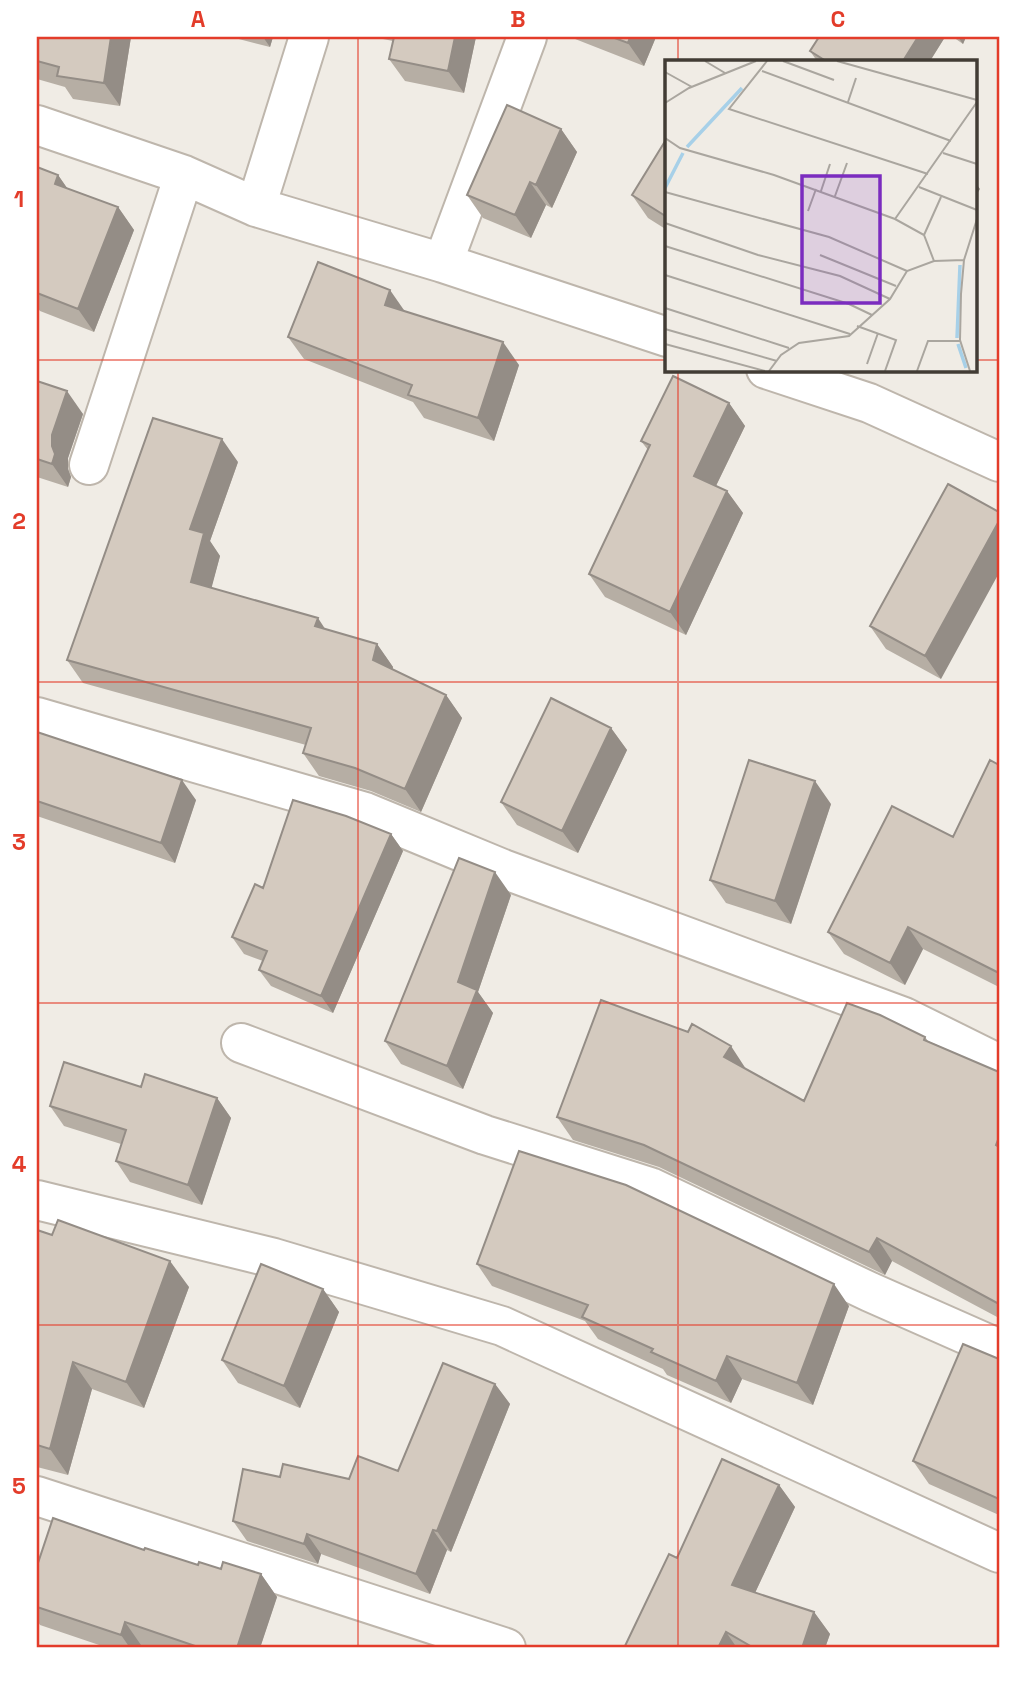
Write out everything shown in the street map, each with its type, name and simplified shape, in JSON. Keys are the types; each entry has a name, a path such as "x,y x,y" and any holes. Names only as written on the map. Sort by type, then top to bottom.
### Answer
{"street":[{"path":"256,207 309,37"},
{"path":"443,263 527,37"},
{"path":"37,125 184,175 256,207 443,263 665,336"},
{"path":"89,465 184,175"},
{"path":"772,371 869,403 999,461"},
{"path":"37,717 365,812 503,869 904,1017 999,1064"},
{"path":"241,1043 485,1135 650,1187 870,1292 999,1349"},
{"path":"37,1200 274,1258 502,1326 999,1553"},
{"path":"37,1496 506,1648"}],"building":[{"path":"37,37 111,37 104,83 57,76 59,67 37,61"},
{"path":"394,37 455,37 448,71 389,59"},
{"path":"612,37 630,37 628,43"},
{"path":"819,37 918,37 904,60 824,60 810,51"},
{"path":"507,105 561,129 536,185 530,182 515,215 467,195"},
{"path":"665,141 665,216 632,195"},
{"path":"37,167 58,175 55,184 118,207 78,309 37,293"},
{"path":"318,262 390,290 385,305 503,342 478,418 408,395 412,385 288,337"},
{"path":"673,376 729,403 694,476 727,491 670,612 589,574 650,445 641,441"},
{"path":"37,381 67,391 52,435 55,454 52,464 37,459"},
{"path":"153,418 222,439 190,529 204,533 191,582 318,618 315,626 377,644 373,660 446,695 405,789 355,768 303,753 311,728 67,660"},
{"path":"948,484 999,512 999,521 925,656 870,626"},
{"path":"551,698 611,728 562,831 501,802"},
{"path":"37,732 182,780 161,843 37,801"},
{"path":"749,760 815,781 775,901 710,880"},
{"path":"990,760 999,765 999,973 908,927 890,963 828,932 892,806 953,837"},
{"path":"293,800 346,816 391,834 321,996 259,970 267,951 232,937 255,884 263,888"},
{"path":"459,858 495,872 458,982 477,990 447,1066 385,1041"},
{"path":"601,1000 688,1032 692,1024 731,1046 724,1057 804,1101 847,1003 880,1015 925,1037 924,1040 999,1072 999,1137 996,1145 999,1147 999,1304 877,1238 869,1252 644,1145 557,1117"},
{"path":"64,1062 141,1087 145,1074 217,1098 188,1185 116,1161 126,1130 50,1106"},
{"path":"519,1151 626,1185 834,1284 797,1383 727,1356 716,1381 582,1317 588,1305 477,1264"},
{"path":"58,1220 170,1261 126,1382 73,1362 50,1449 37,1445 37,1230 52,1235"},
{"path":"261,1264 323,1289 284,1386 222,1360"},
{"path":"963,1344 999,1359 999,1499 913,1461"},
{"path":"443,1363 495,1384 437,1531 433,1530 416,1574 307,1534 304,1544 233,1521 243,1469 280,1477 283,1464 349,1479 358,1456 398,1471"},
{"path":"722,1459 779,1485 732,1585 814,1612 802,1648 754,1648 726,1632 718,1648 624,1648 669,1554 677,1558"},
{"path":"53,1518 144,1550 145,1548 198,1565 199,1562 221,1569 223,1562 261,1574 237,1648 201,1648 125,1622 121,1635 37,1607 37,1566"}]}
